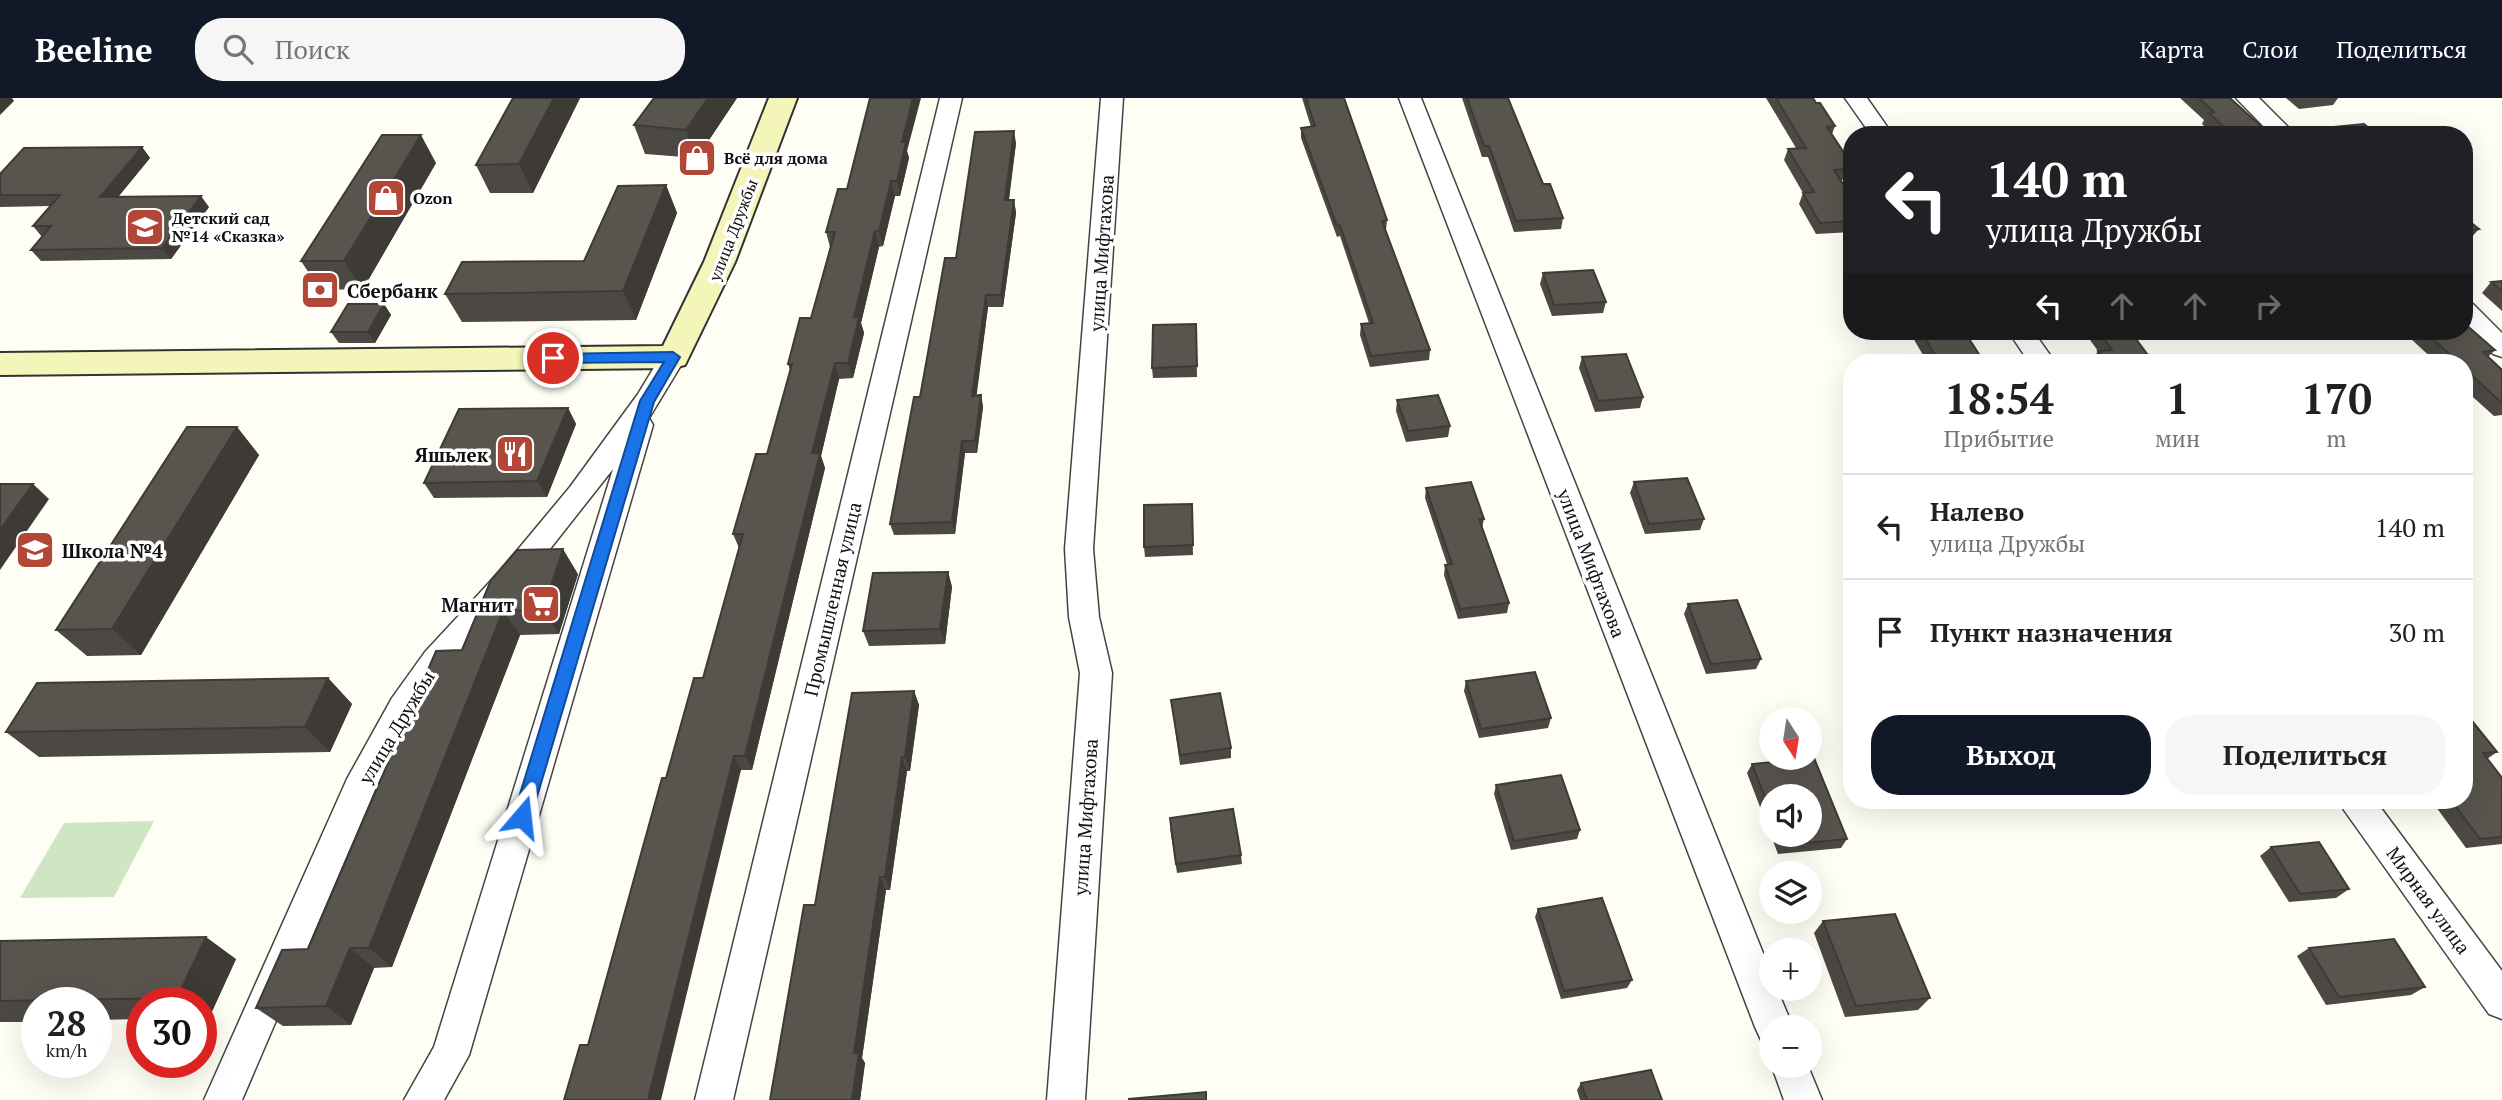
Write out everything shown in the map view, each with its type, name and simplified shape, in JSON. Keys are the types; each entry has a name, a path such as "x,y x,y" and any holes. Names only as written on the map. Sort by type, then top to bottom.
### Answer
{"street":[{"name":"улица Дружбы","path":"223,1100 363,779 403,706 436,661 510,579 580,494 647,401 699,312 783,98"},
{"name":"Промышленная улица","path":"714,1100 951,98"},
{"name":"улица Мифтахова","path":"1066,1100 1096,673 1084,617 1079,549 1112,98"},
{"name":"улица Мифтахова","path":"1410,98 1769,1015"},
{"path":"1856,98 1876,126"},
{"path":"2247,98 2276,126"},
{"path":"2473,319 2502,348"},
{"path":"0,364 673,357"},
{"name":"улица Дружбы","path":"423,1100 450,1055 647,401"},
{"name":"Мирная улица","path":"2363,809 2502,1001"},
{"path":"1794,1078 1802,1100"}],"green space":[{"path":"154,821 114,897 20,898 64,823"}],"building":[{"path":"513,98 554,98 519,164 476,165"},
{"path":"654,98 708,98 686,130 634,125"},
{"path":"870,98 913,98 902,142 906,142 897,181 891,181 879,231 875,231 854,317 859,317 848,363 835,363 812,453 820,453 745,756 734,756 648,1100 564,1100 580,1045 588,1045 662,778 666,778 694,678 703,678 743,534 733,534 756,454 767,454 792,364 788,364 800,318 811,318 835,232 826,232 838,189 847,189"},
{"path":"1306,98 1344,98 1387,220 1382,221 1430,350 1371,356 1361,324 1373,323 1340,225 1337,226 1301,128 1315,126"},
{"path":"1467,98 1508,98 1543,184 1550,184 1563,218 1516,221 1489,146 1484,146"},
{"path":"1776,98 1813,98 1816,103 1820,103 1835,126 1827,127 1843,151 1843,169 1834,170 1843,184 1843,222 1820,223 1803,193 1814,192 1788,149 1806,148"},
{"path":"2199,98 2230,98 2261,126 2223,126 2209,113 2214,112"},
{"path":"1014,131 1005,200 1014,200 1001,295 986,295 972,396 981,395 975,441 962,441 952,522 890,524 914,397 920,397 945,258 956,258 975,132"},
{"path":"382,135 421,135 344,261 301,261"},
{"path":"142,147 100,197 201,196 162,248 31,250 51,226 33,226 60,195 0,195 0,174 24,148"},
{"path":"666,185 623,291 445,294 462,262 584,261 618,186"},
{"path":"1593,270 1606,302 1554,305 1543,273"},
{"path":"2502,281 2502,291 2491,282"},
{"path":"348,304 384,304 368,332 331,332"},
{"path":"1196,324 1197,366 1152,368 1153,325"},
{"path":"2473,331 2495,350 2483,352 2502,370 2502,403 2473,376 2473,354 2449,354 2434,340 2473,340"},
{"path":"1926,340 1970,340 1979,354 1934,354"},
{"path":"2105,340 2137,340 2147,354 2100,354 2098,351 2112,350"},
{"path":"1626,354 1643,397 1598,401 1582,357"},
{"path":"1438,395 1450,426 1408,431 1397,400"},
{"path":"568,408 537,481 424,483 459,409"},
{"path":"187,427 237,427 112,629 56,630"},
{"path":"1687,478 1704,519 1649,524 1634,482"},
{"path":"1471,482 1484,519 1479,519 1509,603 1460,609 1445,565 1452,564 1426,488"},
{"path":"0,484 33,484 0,530"},
{"path":"1192,504 1193,545 1144,547 1144,505"},
{"path":"563,549 543,610 503,611 369,948 350,948 326,1006 256,1008 282,950 308,949 436,651 462,650 491,580 517,550"},
{"path":"948,572 940,629 863,631 873,573"},
{"path":"1737,600 1761,659 1711,664 1688,604"},
{"path":"1535,672 1551,718 1481,729 1466,681"},
{"path":"328,678 305,727 6,732 37,683"},
{"path":"914,691 885,877 880,877 854,1053 859,1053 852,1100 770,1100 804,905 815,905 852,693"},
{"path":"1220,693 1231,748 1180,755 1171,700"},
{"path":"2473,722 2497,752 2483,753 2502,778 2502,837 2480,839 2458,809 2473,809"},
{"path":"1759,763 1759,770 1819,770 1847,839 1822,841 1822,784 1760,784 1752,764"},
{"path":"1561,775 1580,830 1514,841 1496,785"},
{"path":"1233,809 1241,855 1176,864 1170,818"},
{"path":"2319,842 2349,889 2300,894 2271,847"},
{"path":"1602,898 1632,980 1564,991 1538,909"},
{"path":"1895,914 1930,998 1856,1006 1823,921"},
{"path":"206,937 182,987 126,987 126,999 112,999 112,987 21,987 21,1001 0,1001 0,941"},
{"path":"2394,939 2425,987 2339,997 2309,948"},
{"path":"1651,1070 1662,1100 1587,1100 1581,1083"},
{"path":"1206,1092 1206,1100 1129,1100 1129,1099"}],"place":[{"name":"Всё для дома","path":"697,158"},
{"name":"Ozon","path":"386,198"},
{"name":"Детский сад №14 «Сказка»","path":"145,227"},
{"name":"Сбербанк","path":"320,290"},
{"name":"Яшьлек","path":"515,454"},
{"name":"Школа №4","path":"35,550"},
{"name":"Магнит","path":"541,604"}],"route":[{"path":"522,817 647,401 673,357 553,358"}]}
